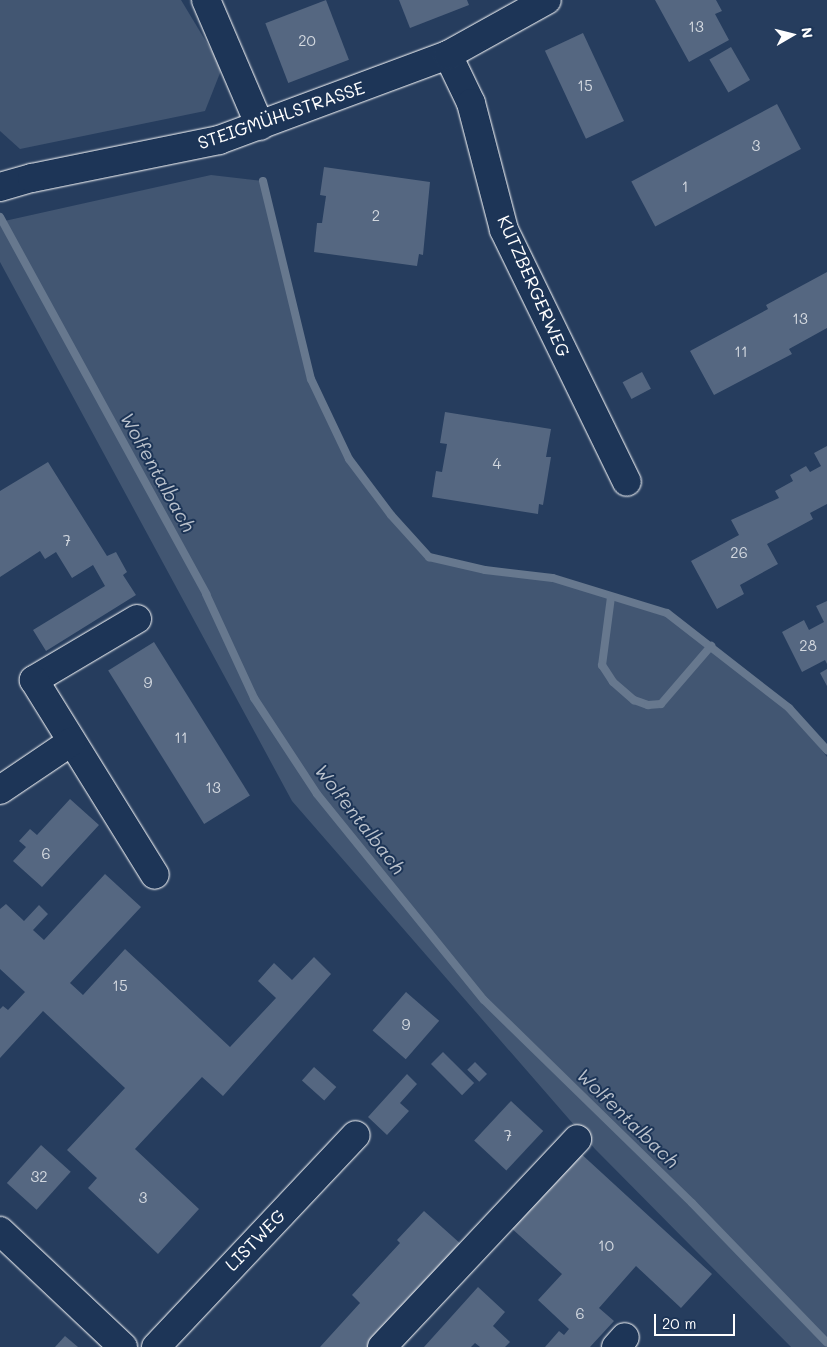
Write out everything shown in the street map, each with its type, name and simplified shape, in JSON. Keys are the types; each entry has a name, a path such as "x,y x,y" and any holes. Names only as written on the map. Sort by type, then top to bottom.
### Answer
{"street":[{"path":"206,0 260,126"},
{"name":"STEIGMÜHLSTRASSE","path":"0,187 32,178 219,140 260,126 448,55 547,0"},
{"name":"KUTZBERGERWEG","path":"448,55 471,103 504,230 627,482"},
{"path":"137,619 34,680 155,875"},
{"path":"0,790 71,742"},
{"name":"LISTWEG","path":"156,1347 356,1135"},
{"path":"382,1347 577,1139"},
{"path":"0,1231 123,1347"}],"shaded area":[{"path":"0,0 181,0 222,68 205,111 20,149 0,131"},
{"path":"211,175 263,181 278,254 311,379 349,459 391,515 429,557 485,570 553,578 667,613 789,708 827,757 827,1347 791,1347 595,1149 292,801 0,262 0,222"}],"building":[{"path":"326,0 349,60 288,83 265,23"},
{"path":"399,0 467,0 469,5 410,28"},
{"path":"655,0 716,0 722,11 715,14 729,40 689,62"},
{"path":"583,33 624,121 586,139 545,51"},
{"path":"731,47 750,80 728,92 709,60"},
{"path":"777,104 801,149 655,226 631,181"},
{"path":"324,167 430,182 423,255 419,254 417,266 314,252 317,223 322,223 326,196 320,195"},
{"path":"827,272 827,328 789,349 792,354 714,395 690,351 768,309 766,305"},
{"path":"642,372 651,389 631,399 623,382"},
{"path":"445,412 551,429 546,457 551,457 543,505 539,504 538,514 432,497 436,471 442,472 447,444 440,443"},
{"path":"827,446 827,504 810,513 813,519 767,544 778,564 740,585 744,594 717,609 691,561 739,535 731,520 779,498 775,491 793,481 790,475 806,466 810,472 821,466 814,453"},
{"path":"48,462 107,556 116,552 127,572 123,575 136,595 46,651 33,630 105,586 93,565 72,578 56,552 45,559 40,551 0,577 0,491"},
{"path":"827,601 827,664 825,660 802,672 782,632 804,620 809,630 824,622 816,606"},
{"path":"154,642 250,795 204,824 108,671"},
{"path":"827,669 827,686 820,673"},
{"path":"70,799 99,825 42,887 13,861 26,847 19,841 30,829 37,835"},
{"path":"105,874 141,907 70,983 83,995 125,949 230,1047 276,998 258,981 274,963 292,980 314,957 331,974 223,1096 202,1077 135,1149 199,1209 158,1254 88,1188 97,1178 67,1150 125,1088 43,1011 0,1058 0,1009 3,1006 8,1010 25,992 0,969 0,909 6,904 24,921 39,905 48,914 33,930 44,940"},
{"path":"406,992 439,1021 406,1059 373,1030"},
{"path":"443,1052 474,1083 462,1095 431,1064"},
{"path":"475,1062 487,1074 479,1082 467,1070"},
{"path":"314,1067 336,1087 324,1100 302,1080"},
{"path":"407,1074 417,1084 400,1103 409,1111 387,1135 368,1117"},
{"path":"511,1101 543,1131 506,1171 474,1140"},
{"path":"41,1145 71,1172 37,1210 7,1183"},
{"path":"578,1151 712,1274 681,1308 636,1266 599,1308 614,1321 590,1347 545,1347 559,1331 564,1335 569,1329 538,1300 562,1274 509,1226"},
{"path":"424,1211 462,1245 368,1347 320,1347 360,1303 352,1295 400,1243 397,1240"},
{"path":"478,1287 505,1312 493,1326 510,1342 505,1347 480,1347 475,1343 471,1347 424,1347"},
{"path":"65,1336 78,1347 55,1347"}],"waterway":[{"path":"263,181 311,379 349,459 391,515 429,557 485,570 553,578 667,613 789,708 827,750"},
{"name":"Wolfentalbach","path":"0,217 206,594 254,698 317,794 484,1000 692,1203 827,1343"},
{"path":"611,597 602,665 613,682 634,700 648,705 661,704 711,646"}]}
